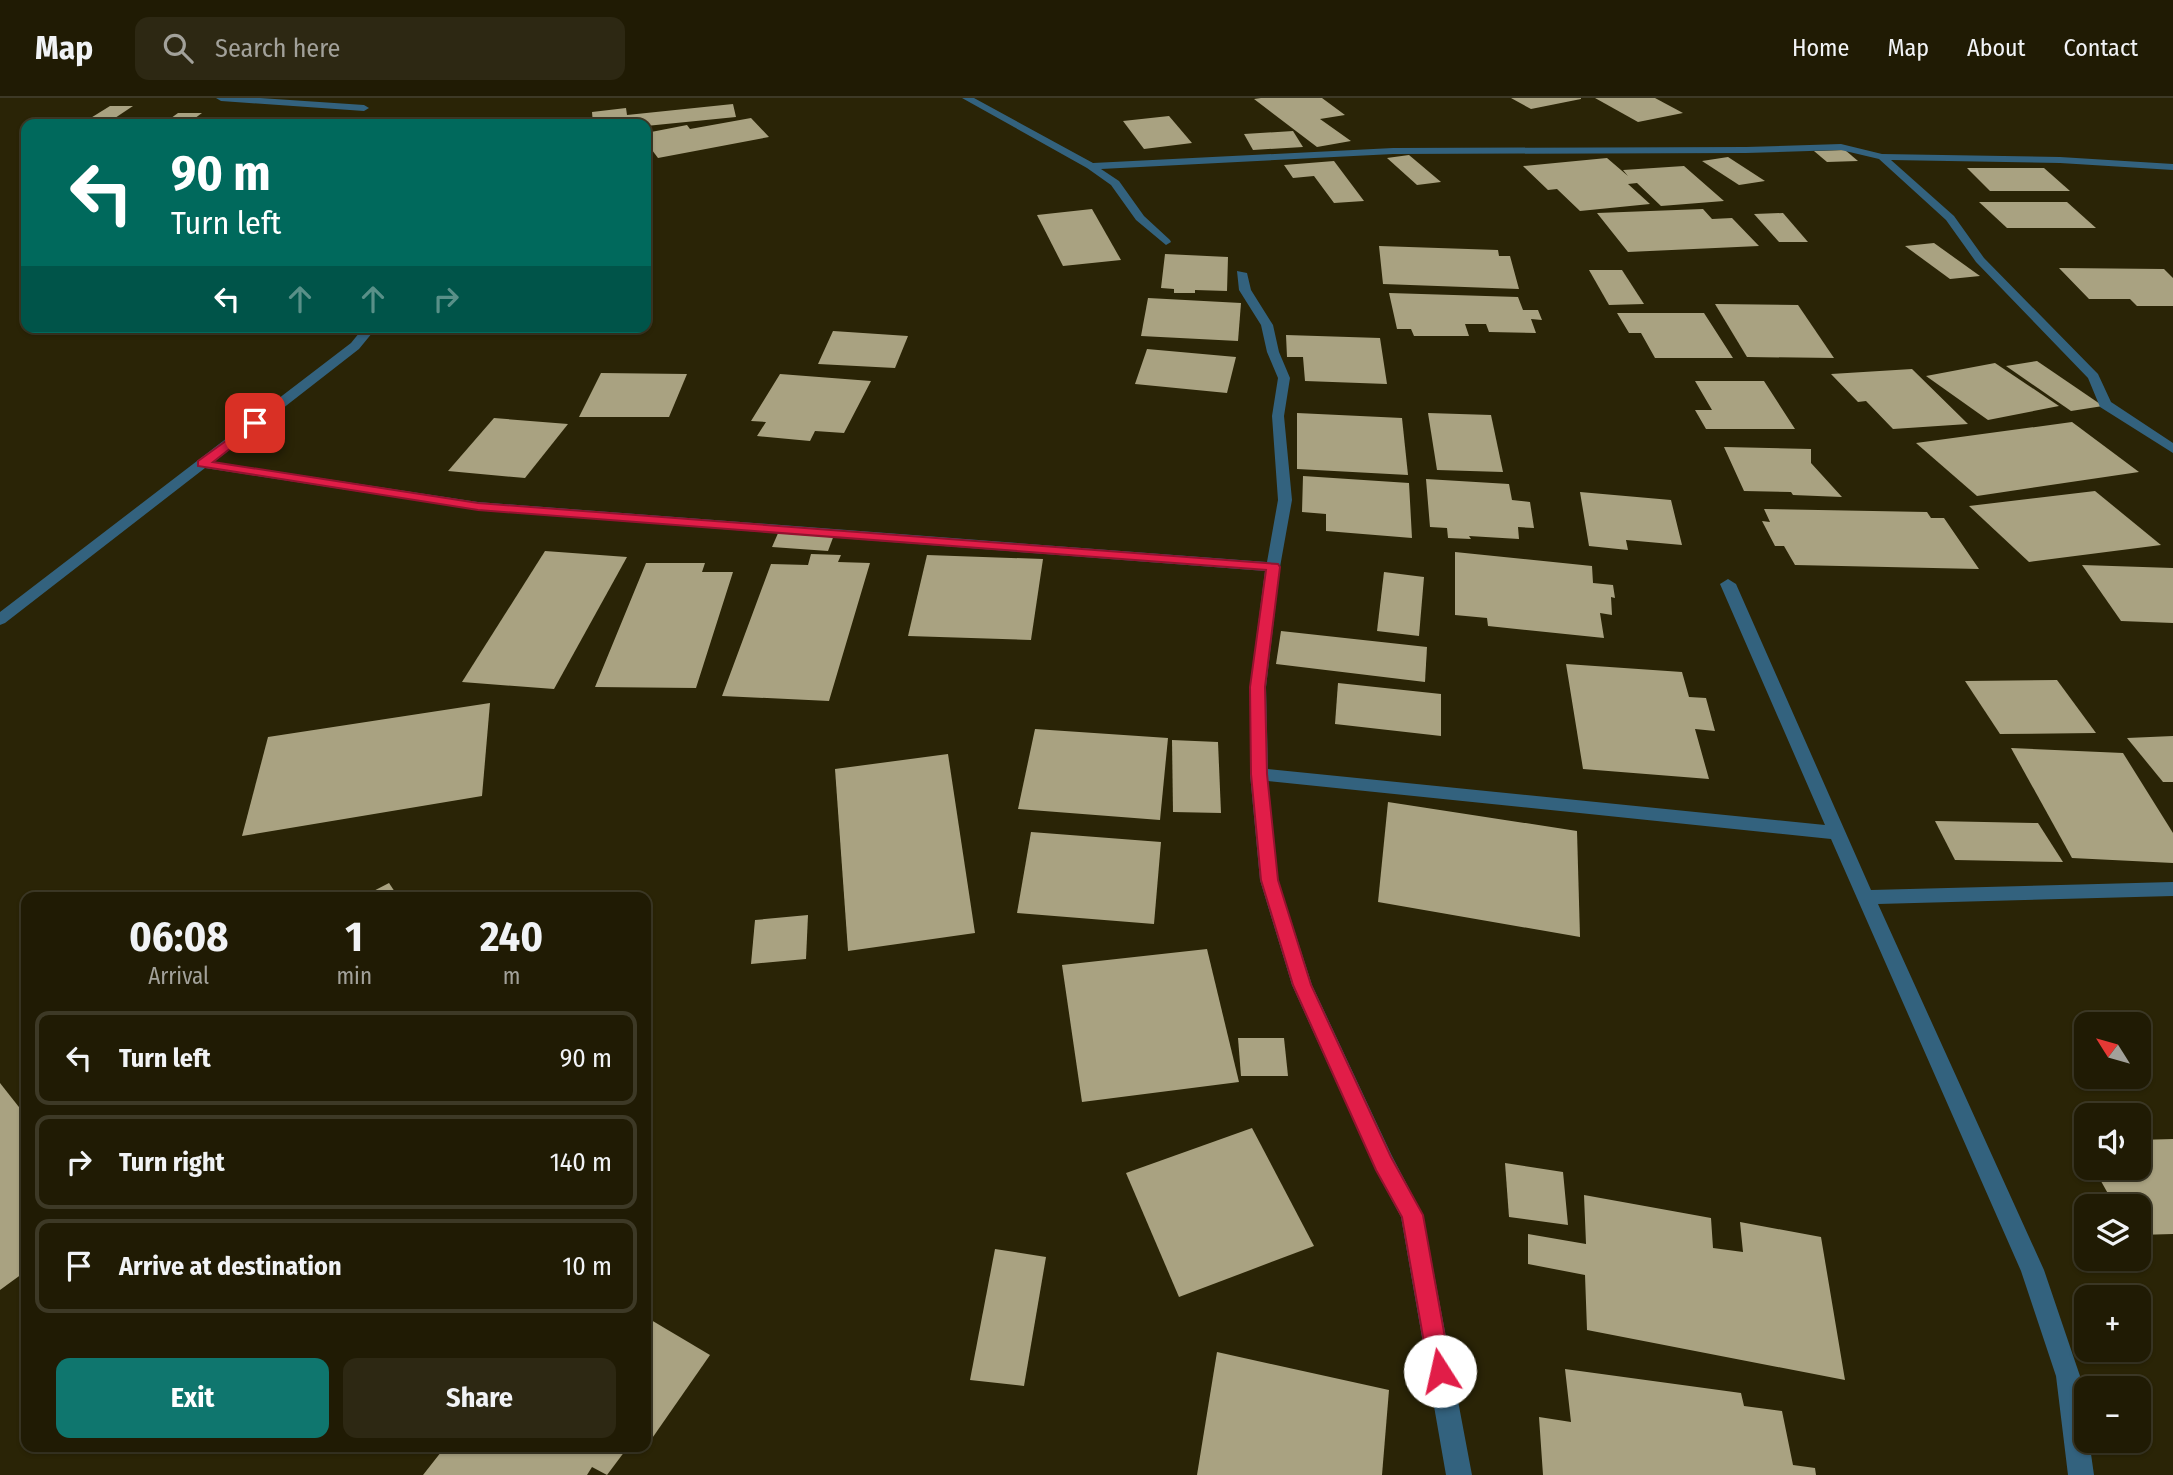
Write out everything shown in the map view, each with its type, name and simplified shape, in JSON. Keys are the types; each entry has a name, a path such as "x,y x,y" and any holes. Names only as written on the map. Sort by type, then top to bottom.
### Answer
{"street":[{"path":"221,98 366,103 361,119"},
{"path":"967,98 1091,166 1115,183 1140,218 1166,242"},
{"path":"1091,166 1393,151 1746,150 1841,147 1882,157 2060,160 2173,167"},
{"path":"1882,157 1950,218 1980,260 2094,377 2105,404 2173,449"},
{"path":"1241,273 1245,290 1267,325 1273,352 1284,378 1278,416 1286,499 1273,567 1258,687 1259,774 1269,880 1302,985 1384,1163 1412,1215 1459,1475"},
{"path":"0,620 355,346 366,333"},
{"path":"202,464 478,506 1273,567"},
{"path":"1728,584 2032,1270 2068,1376 2081,1475"},
{"path":"1259,774 1837,833"},
{"path":"1865,897 2173,889"}],"building":[{"path":"1322,98 1345,115 1320,119 1351,141 1317,147 1254,99"},
{"path":"1511,98 1581,98 1581,99 1531,109"},
{"path":"1595,98 1655,98 1683,113 1638,122"},
{"path":"733,104 736,117 651,126 651,119 593,119 592,112 626,108 627,115"},
{"path":"110,106 133,106 114,119 89,119"},
{"path":"178,113 202,113 194,119 170,119"},
{"path":"1169,116 1192,143 1144,149 1123,121"},
{"path":"751,118 769,137 658,158 651,149 651,132 687,125 690,129"},
{"path":"1293,131 1303,147 1253,150 1244,134"},
{"path":"1845,150 1858,161 1827,162 1814,151"},
{"path":"1409,155 1441,182 1417,185 1387,158"},
{"path":"1728,157 1765,181 1739,185 1702,161"},
{"path":"1607,158 1628,176 1623,170 1684,166 1724,201 1661,206 1637,183 1628,184 1650,204 1580,211 1557,189 1548,190 1523,166"},
{"path":"1334,161 1364,201 1334,203 1314,176 1293,178 1284,165"},
{"path":"1967,168 2044,168 2070,191 1990,191"},
{"path":"1979,202 2067,202 2096,228 2007,228"},
{"path":"1092,209 1121,260 1063,266 1037,215"},
{"path":"1703,209 1712,219 1732,218 1759,246 1628,252 1597,213"},
{"path":"1783,213 1808,242 1779,242 1754,214"},
{"path":"1934,243 1980,276 1950,279 1905,246"},
{"path":"1379,246 1498,250 1499,256 1510,256 1519,289 1383,284"},
{"path":"1165,254 1228,257 1227,291 1195,290 1195,293 1174,293 1174,289 1161,288"},
{"path":"2059,268 2164,269 2173,278 2173,306 2137,306 2130,299 2089,299"},
{"path":"1589,270 1622,270 1644,304 1609,305"},
{"path":"1389,293 1518,297 1523,310 1538,310 1542,320 1531,319 1536,333 1489,332 1486,324 1465,324 1469,336 1414,336 1411,329 1397,329"},
{"path":"1148,298 1241,303 1238,341 1141,336"},
{"path":"1715,304 1798,305 1834,358 1747,357"},
{"path":"1617,313 1704,313 1733,358 1655,358 1641,333 1629,333"},
{"path":"833,331 908,336 895,368 818,364"},
{"path":"1286,335 1380,338 1387,384 1305,381 1303,357 1287,357"},
{"path":"1147,349 1236,357 1227,393 1135,384"},
{"path":"2037,361 2103,406 2071,411 2006,366"},
{"path":"1995,363 2059,406 1988,420 1926,376"},
{"path":"1912,369 1968,424 1893,429 1866,401 1858,402 1831,374"},
{"path":"601,373 687,374 669,417 579,417"},
{"path":"780,374 871,381 844,433 815,431 810,441 757,436 766,422 751,421"},
{"path":"1695,381 1764,381 1795,429 1706,429 1695,410 1712,410"},
{"path":"1297,413 1402,418 1408,475 1297,469"},
{"path":"1428,413 1491,415 1503,472 1437,470"},
{"path":"494,418 568,424 525,478 448,471"},
{"path":"2072,422 2139,472 1977,496 1916,443"},
{"path":"1724,447 1811,449 1811,463 1842,497 1744,491"},
{"path":"1303,476 1409,483 1412,538 1326,531 1326,514 1302,512"},
{"path":"1426,479 1509,484 1512,500 1530,502 1534,528 1518,527 1519,539 1469,536 1471,539 1448,538 1447,528 1430,527"},
{"path":"2095,491 2161,545 2029,562 1969,506"},
{"path":"1580,492 1671,500 1682,545 1626,540 1628,550 1589,546"},
{"path":"1764,509 1927,512 1931,518 1944,518 1979,569 1795,565 1784,546 1775,546 1762,521 1770,522"},
{"path":"779,531 834,535 828,551 772,547"},
{"path":"545,551 627,557 554,689 462,682"},
{"path":"1455,552 1592,566 1593,583 1613,585 1615,598 1611,597 1612,615 1600,613 1604,638 1488,626 1487,618 1455,615"},
{"path":"811,554 841,555 838,562 870,563 829,701 722,696 771,564 808,565"},
{"path":"927,555 1043,559 1031,640 908,636"},
{"path":"646,563 705,563 702,572 733,572 696,688 595,687"},
{"path":"2082,565 2173,568 2173,623 2121,621"},
{"path":"1384,572 1424,577 1419,636 1377,631"},
{"path":"1281,631 1427,647 1425,682 1276,664"},
{"path":"1566,664 1682,672 1689,697 1706,698 1715,731 1695,729 1709,779 1583,769"},
{"path":"2057,680 2096,733 2000,734 1965,681"},
{"path":"1338,683 1441,694 1441,736 1335,724"},
{"path":"490,703 482,796 242,836 268,737"},
{"path":"1035,729 1168,738 1160,820 1018,809"},
{"path":"2173,736 2173,782 2163,782 2127,738"},
{"path":"1172,740 1218,742 1221,813 1173,812"},
{"path":"2011,748 2123,753 2173,833 2173,863 2072,858"},
{"path":"948,754 975,933 848,951 835,769"},
{"path":"1388,802 1577,831 1580,937 1378,902"},
{"path":"1935,821 2038,823 2063,862 1955,860"},
{"path":"1031,832 1161,842 1154,924 1017,913"},
{"path":"389,883 395,892 372,892"},
{"path":"808,915 806,959 751,964 755,920"},
{"path":"1207,949 1239,1082 1082,1102 1062,965"},
{"path":"1238,1038 1284,1038 1288,1076 1241,1076"},
{"path":"0,1083 21,1110 21,1275 0,1290"},
{"path":"1252,1128 1314,1246 1179,1297 1126,1173"},
{"path":"2173,1139 2173,1234 2151,1235 2151,1194 2108,1194 2100,1180 2151,1180 2151,1140"},
{"path":"1505,1163 1563,1172 1568,1225 1509,1217"},
{"path":"1584,1195 1711,1218 1713,1248 1743,1252 1740,1222 1821,1237 1845,1380 1587,1330 1585,1275 1528,1264 1528,1234 1586,1244"},
{"path":"995,1249 1046,1257 1024,1386 970,1380"},
{"path":"651,1320 710,1355 651,1440"},
{"path":"1217,1352 1389,1390 1382,1475 1197,1475"},
{"path":"1565,1369 1741,1393 1744,1406 1782,1411 1793,1465 1815,1468 1816,1475 1543,1475 1539,1417 1571,1422"},
{"path":"441,1452 624,1452 607,1475 592,1467 587,1475 423,1475"}],"route":[{"path":"255,423 202,464 478,506 1273,567 1258,687 1259,774 1269,880 1302,985 1384,1163 1412,1215 1440,1371"}]}
